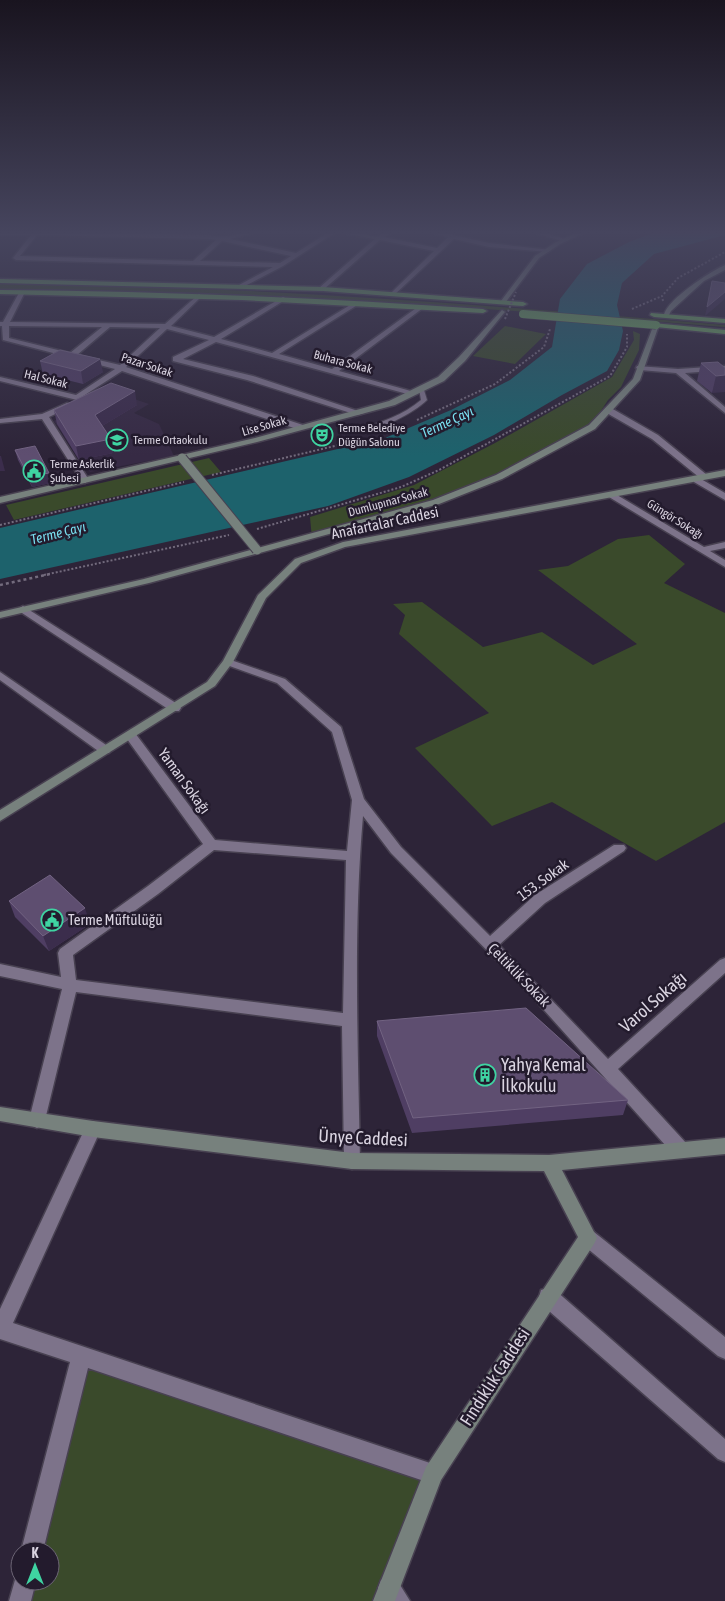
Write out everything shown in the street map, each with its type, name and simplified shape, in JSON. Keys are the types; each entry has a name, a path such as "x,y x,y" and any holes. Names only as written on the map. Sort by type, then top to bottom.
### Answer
{"highway":[{"path":"416,307 725,332"},
{"path":"644,314 725,321"}],"street":[{"name":"Pazar Sokak","path":"13,307 3,323 2,340 73,354 121,368 300,427"},
{"name":"Hal Sokak","path":"0,379 77,398 121,368 187,307"},
{"path":"270,307 214,340 176,359 250,378 360,413"},
{"path":"273,355 350,307"},
{"path":"334,371 421,307"},
{"path":"666,316 672,307"},
{"name":"Lise Sokak","path":"0,500 258,440 300,427 360,413 392,402 442,379 511,314"},
{"name":"Buhara Sokak","path":"3,323 165,326 417,391"},
{"path":"73,354 109,325"},
{"name":"Dumlupınar Sokak","path":"0,614 146,581 436,502 499,477 592,427 636,380 656,325"},
{"path":"640,368 678,371 725,368"},
{"path":"678,371 725,411"},
{"path":"0,390 10,382"},
{"path":"0,421 44,416 66,408 77,398"},
{"path":"608,410 655,437 700,478 725,497"},
{"path":"44,416 85,480"},
{"path":"182,458 257,550"},
{"name":"Anafartalar Caddesi","path":"0,816 105,750 131,736 211,684 228,662 262,597 298,561 343,545 725,473"},
{"name":"Güngör Sokağı","path":"612,495 725,564"},
{"path":"296,540 298,561"},
{"path":"702,550 725,545"},
{"path":"23,609 175,708"},
{"path":"228,662 281,680 337,730 358,800 353,856 350,1020 352,1160"},
{"path":"0,675 105,750"},
{"name":"Yaman Sokağı","path":"131,736 211,845"},
{"name":"Çeltiklik Sokak","path":"358,800 396,850 532,986 681,1150"},
{"path":"37,1120 70,985 65,953 153,890 211,845 353,856"},
{"name":"153. Sokak","path":"490,945 540,899 619,848"},
{"name":"Varol Sokağı","path":"607,1069 725,964"},
{"path":"0,970 70,985 350,1020"},
{"name":"Ünye Caddesi","path":"0,1114 93,1129 352,1160 550,1163 725,1146"},
{"path":"93,1129 0,1329 433,1474"},
{"path":"550,1163 588,1238 725,1349"},
{"name":"Fındıklık Caddesi","path":"391,1597 433,1474 588,1238"},
{"path":"548,1297 725,1452"},
{"path":"35,1541 81,1356"}],"lane":[{"path":"362,430 401,417 416,408 424,400 417,391"}],"path":[{"path":"511,314 513,307"},
{"path":"631,309 636,307"},
{"path":"416,421 502,379 544,347 550,328"},
{"path":"252,530 401,487 439,470 610,376 627,346 627,330"},
{"path":"203,477 362,439"},
{"path":"0,525 185,482"},
{"path":"0,585 233,535"}],"shaded area":[{"path":"450,307 489,307 725,325 725,327 544,313"},
{"path":"505,326 546,334 515,364 473,356"},
{"path":"633,331 640,334 639,350 621,387 608,400 595,420 572,435 474,485 416,506 312,539 310,517 414,485 495,443 612,377 634,340"},
{"name":"Terme Ortaokulu","path":"107,390 149,404 134,413 159,424 174,456 90,472 54,421"},
{"path":"209,458 221,472 14,520 6,505"},
{"path":"649,535 685,564 664,583 725,613 725,822 656,861 552,802 492,826 415,748 489,713 399,634 405,615 393,604 422,602 483,647 542,632 593,665 637,644 538,570 568,566 618,539"},
{"path":"81,1356 433,1474 384,1601 20,1601 22,1591 60,1591 60,1541 35,1541"}],"water":[{"name":"Terme Çayı","path":"559,307 617,307 623,331 619,350 607,371 494,435 409,477 328,506 0,579 0,528 385,438 451,410 510,380 552,347"}],"building":[{"path":"60,350 100,359 81,371 40,361"},
{"path":"718,362 725,368 725,375 716,376 701,363"},
{"path":"111,383 135,391 95,415 111,439 76,446 54,410"},
{"path":"35,446 49,473 29,477 15,450"},
{"path":"50,875 85,908 43,936 9,901"},
{"name":"Yahya Kemal İlkokulu","path":"526,1008 628,1100 413,1118 377,1021"}],"place":[{"name":"Terme Belediye Düğün Salonu","path":"322,435"},
{"name":"Terme Ortaokulu","path":"117,440"},
{"name":"Terme Askerlik Şubesi","path":"34,471"},
{"name":"Terme Müftülüğü","path":"52,920"},
{"name":"Yahya Kemal İlkokulu","path":"485,1075"}]}
